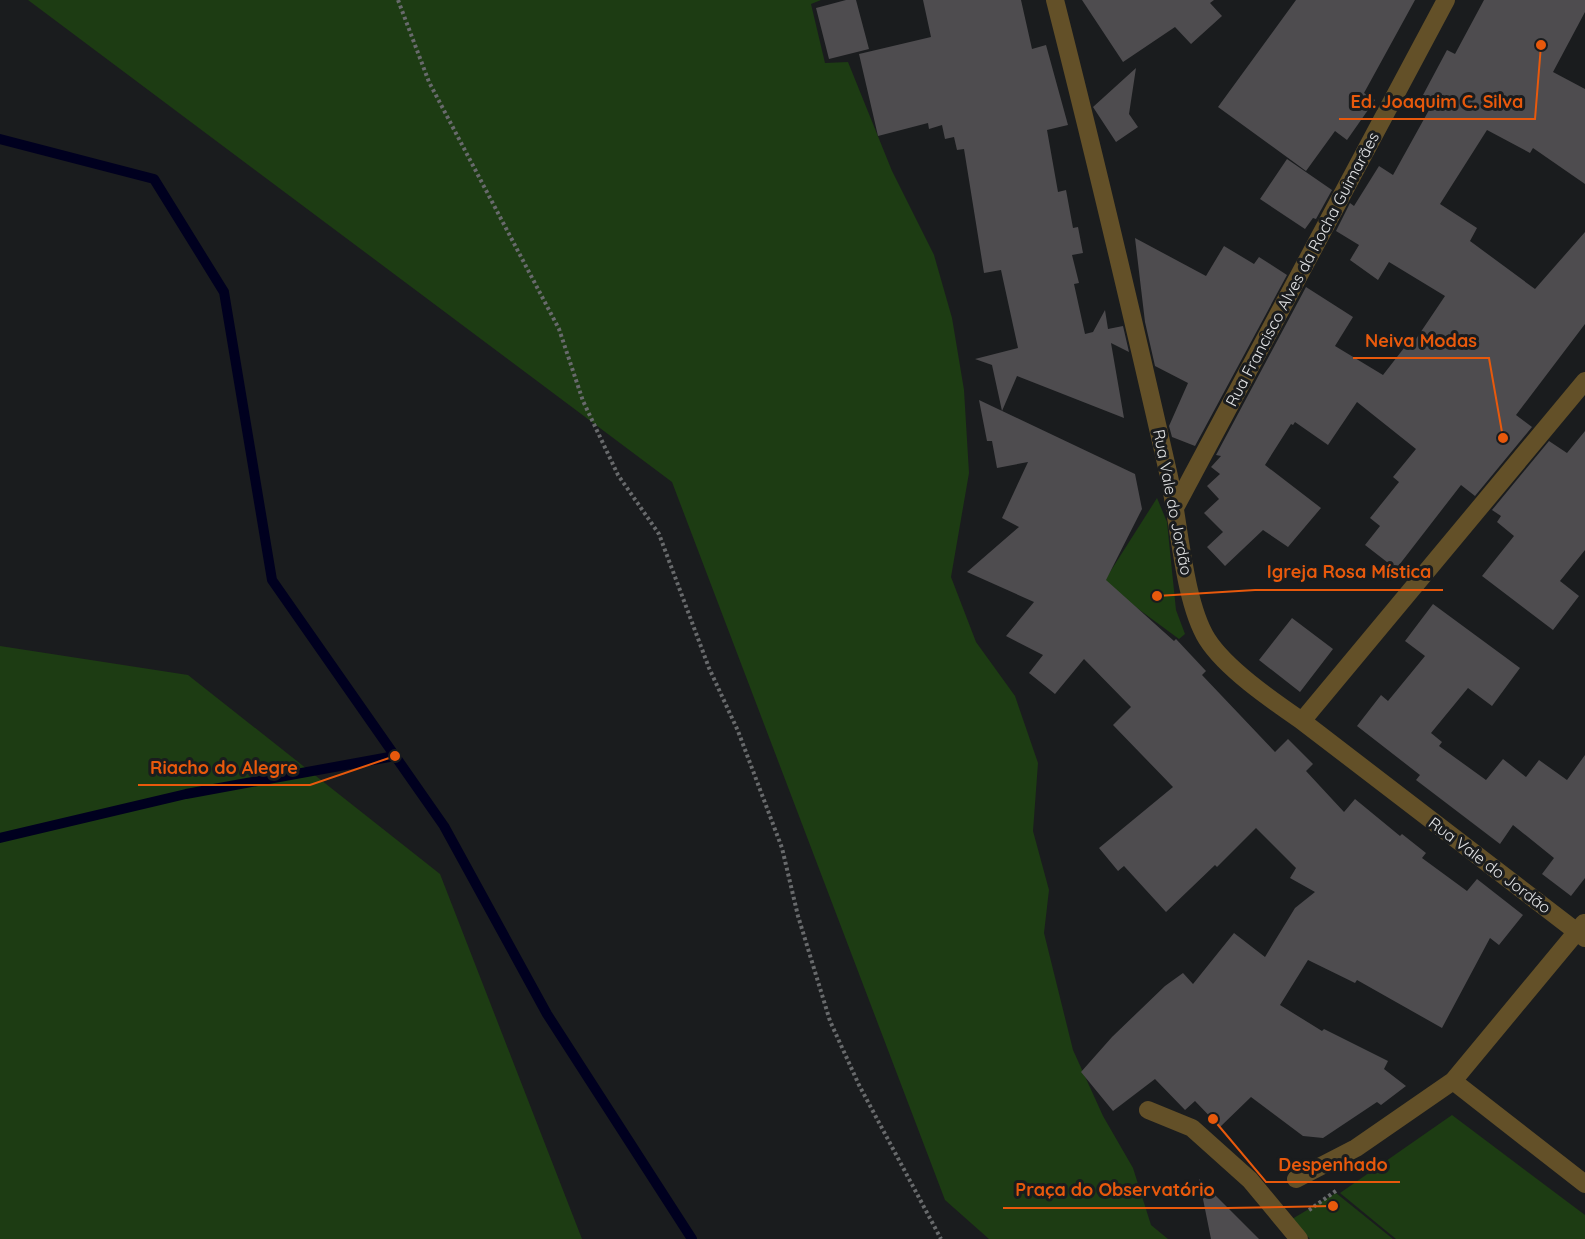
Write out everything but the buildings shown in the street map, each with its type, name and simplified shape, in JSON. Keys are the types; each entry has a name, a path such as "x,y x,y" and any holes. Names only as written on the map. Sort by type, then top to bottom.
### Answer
{"street":[{"name":"Rua Vale do Jordão","path":"1055,0 1112,224 1176,507 1192,605 1207,639 1267,698 1583,930"},
{"name":"Rua Francisco Alves da Rocha Guimarães","path":"1176,507 1446,0"},
{"path":"1302,722 1585,381"},
{"path":"1296,1179 1356,1148 1453,1081 1583,930"},
{"path":"1453,1081 1585,1184"},
{"path":"1148,1110 1192,1128 1250,1180 1299,1239"}],"path":[{"path":"398,0 429,82 559,329 583,401 618,475 659,534 709,668 738,731 782,848 798,916 830,1021 859,1085 941,1239"},
{"path":"1304,1213 1342,1186"}],"green space":[{"path":"28,0 821,0 811,4 825,63 848,62 892,171 934,255 952,318 964,390 969,473 951,577 976,642 1015,696 1038,763 1033,831 1049,890 1044,933 1073,1050 1103,1116 1133,1168 1151,1225 1168,1239 989,1239 945,1200 672,482"},
{"path":"1157,498 1167,522 1176,610 1185,634 1179,639 1103,583"},
{"path":"0,646 188,675 440,874 582,1239 0,1239"},
{"path":"1452,1115 1585,1215 1585,1239 1396,1239 1340,1193"},
{"path":"1336,1193 1393,1239 1310,1239 1292,1219"}],"waterway":[{"path":"0,139 154,179 224,292 272,580 444,826 547,1014 692,1239"},
{"path":"0,838 186,794 395,756"}],"place":[{"name":"Ed. Joaquim C. Silva","path":"1541,45"},
{"name":"Neiva Modas","path":"1503,438"},
{"name":"Igreja Rosa Mística","path":"1157,596"},
{"name":"Riacho do Alegre","path":"395,756"},
{"name":"Despenhado","path":"1213,1119"},
{"name":"Praça do Observatório","path":"1333,1206"}]}
